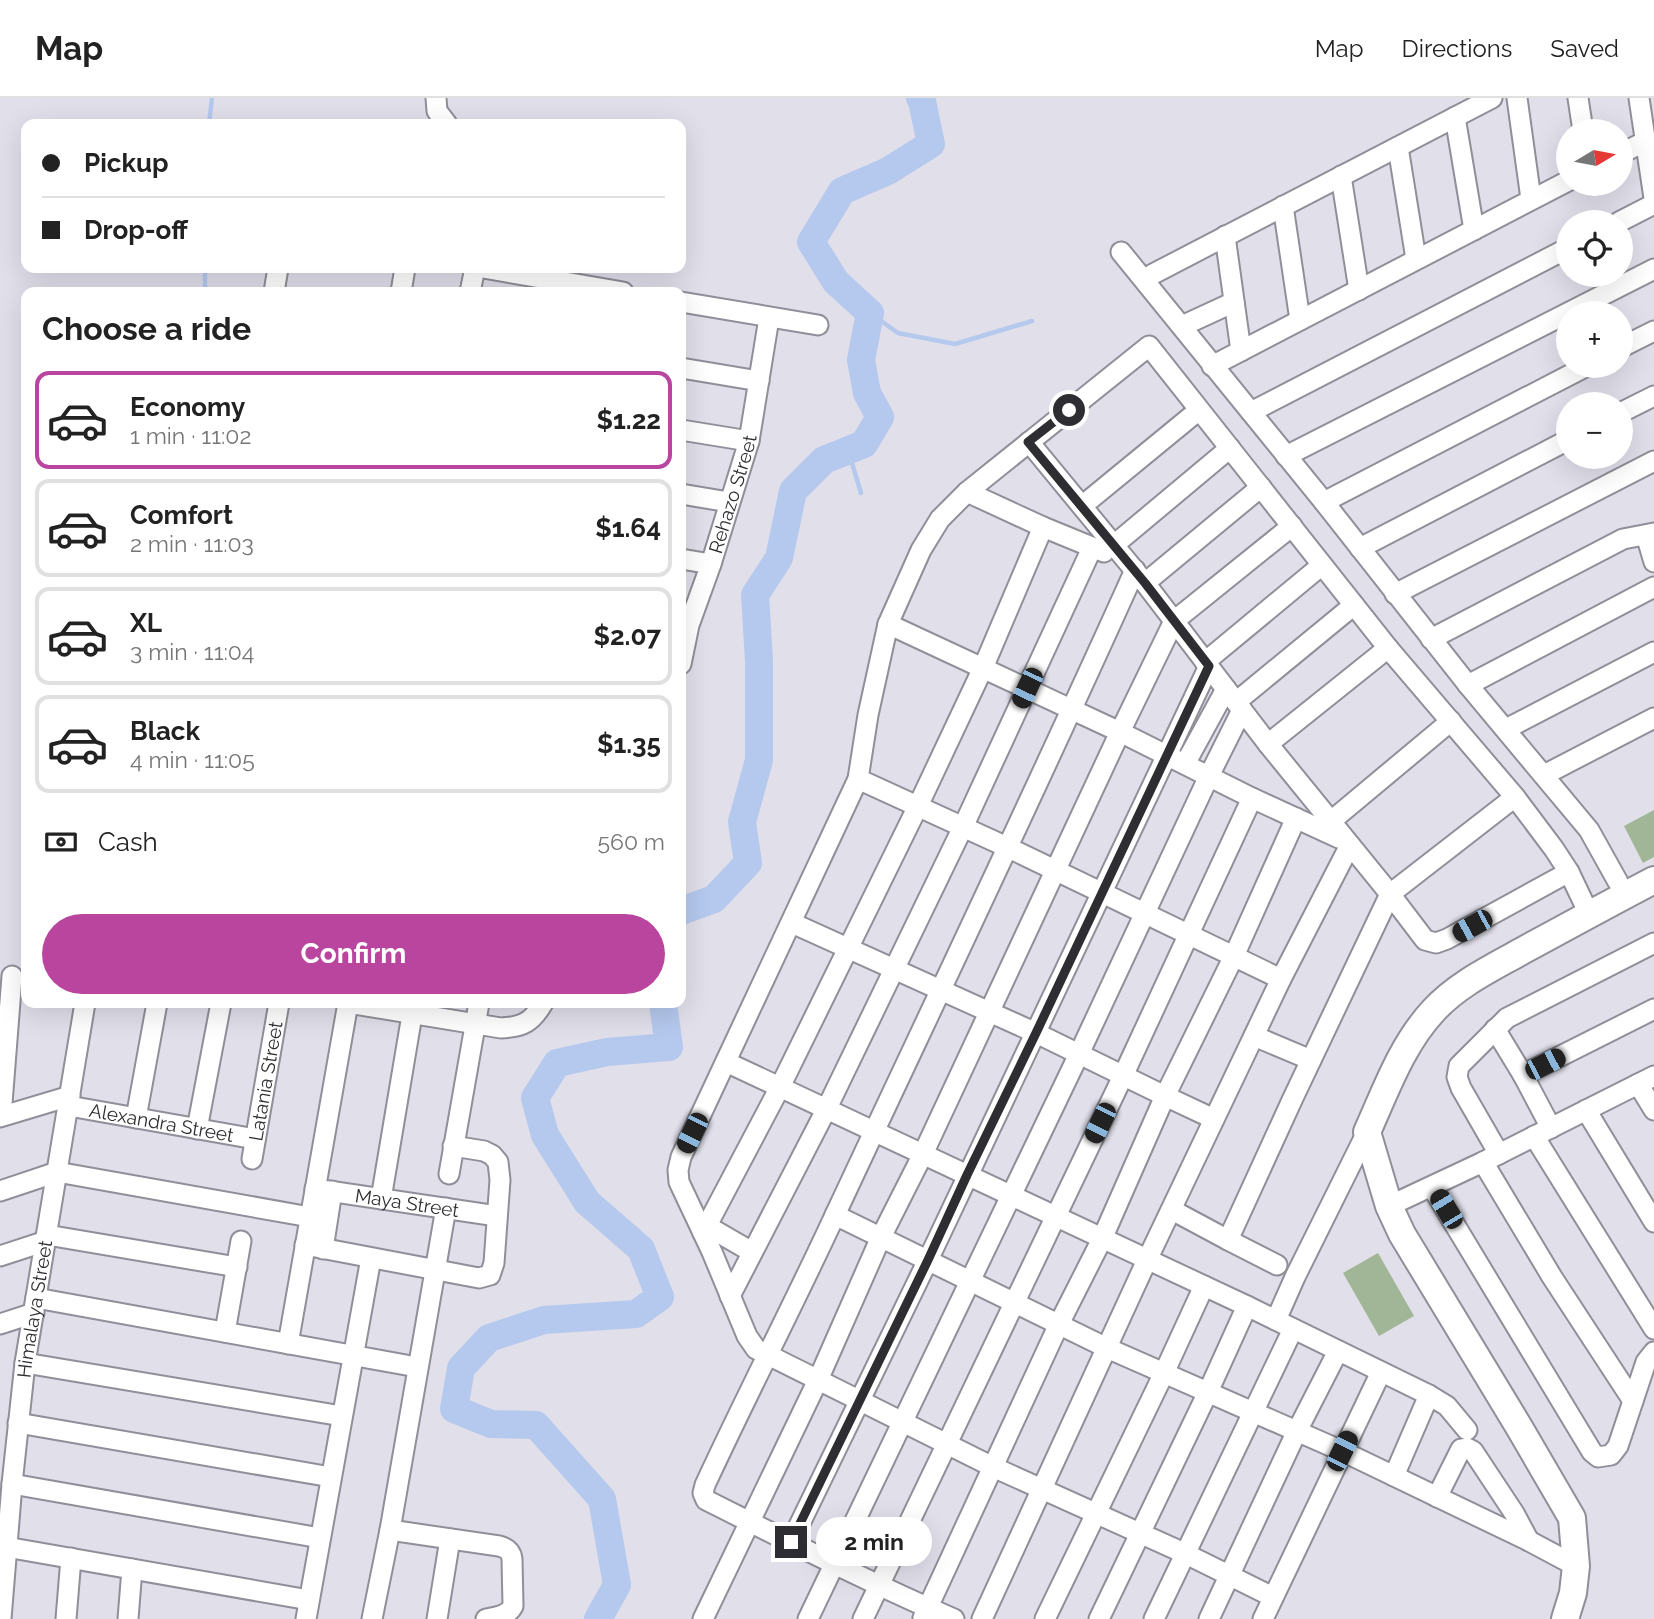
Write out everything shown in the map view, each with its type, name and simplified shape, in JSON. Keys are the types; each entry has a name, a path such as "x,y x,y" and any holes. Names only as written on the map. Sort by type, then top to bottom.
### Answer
{"street":[{"path":"1146,281 1153,274 1224,236 1492,98"},
{"path":"1517,98 1531,199"},
{"path":"1578,98 1581,119"},
{"path":"1639,98 1654,198"},
{"path":"1455,117 1474,230"},
{"path":"1633,148 1646,141"},
{"path":"1398,147 1416,259"},
{"path":"1341,176 1359,290"},
{"path":"1212,366 1556,187"},
{"path":"1633,215 1654,204"},
{"path":"1283,206 1300,320"},
{"path":"1224,236 1241,351"},
{"path":"1121,252 1468,685 1589,830 1618,882"},
{"path":"1251,412 1556,254"},
{"path":"1286,456 1654,269"},
{"path":"499,273 540,285 563,287"},
{"path":"1182,326 1234,302"},
{"path":"686,303 818,325"},
{"name":"Rehazo Street","path":"686,623 711,564 749,441 769,318"},
{"path":"1633,342 1654,331"},
{"path":"1273,1597 1139,1532 993,1467 755,1349 730,1296 705,1230 679,1182 681,1157 858,779 868,715 888,624 920,550 940,519 967,492 1149,346 1388,648 1514,797 1569,872 1590,914"},
{"path":"686,369 759,381"},
{"path":"1324,502 1564,378"},
{"path":"1633,406 1654,396"},
{"path":"1082,506 1199,410"},
{"path":"686,431 749,441"},
{"path":"1028,442 1130,564 1268,744 1425,940 1436,943 1447,939 1569,872"},
{"path":"1360,548 1556,446"},
{"path":"954,1619 925,1613 880,1585 706,1500 703,1493 766,1355 1009,848 1072,710 1130,564 1230,448"},
{"path":"1395,594 1654,461"},
{"path":"1130,564 1261,487"},
{"path":"967,492 1130,564"},
{"path":"686,495 729,502"},
{"path":"703,1619 1174,621 1292,526"},
{"path":"705,1230 780,1087 918,806 983,668 1043,527"},
{"path":"1431,639 1623,539 1650,534 1654,562"},
{"path":"730,1296 826,1110 963,827 1092,548"},
{"path":"686,560 711,564"},
{"path":"791,1542 1036,1033 1207,664 1322,565"},
{"path":"1468,685 1654,587"},
{"path":"1185,764 1234,700 1354,605"},
{"path":"888,624 1120,732 1348,843"},
{"path":"1268,744 1388,648"},
{"path":"1506,729 1654,652"},
{"path":"808,1619 1209,776 1234,700"},
{"path":"1544,775 1654,718"},
{"path":"1330,822 1451,721"},
{"path":"858,779 1281,978"},
{"path":"1228,1240 1390,894 1514,797"},
{"path":"863,1619 1123,1076 1252,798"},
{"path":"925,1613 1059,1324 1102,1239 1165,1096 1234,956 1296,818"},
{"path":"982,1619 1147,1260 1348,843"},
{"path":"1154,1619 1253,1412 1284,1324 1295,1277 1413,1037 1434,1010 1457,989 1654,880"},
{"path":"792,923 1036,1033 1214,1119"},
{"path":"1633,1401 1552,1277 1491,1158 1457,1077 1458,1066 1507,1018 1654,943"},
{"path":"0,1116 3,1049 13,976"},
{"name":"Himalaya Street","path":"1,1619 12,1484 26,1363 84,1008"},
{"path":"136,1118 156,1008"},
{"path":"197,1129 220,1008"},
{"name":"Latania Street","path":"254,1149 278,1008"},
{"path":"288,1344 314,1247 347,1008"},
{"path":"381,1199 413,1008 475,1025 501,1028 523,1025 533,1018 540,1008"},
{"path":"449,1174 477,1008"},
{"path":"1523,1075 1654,1009"},
{"path":"1495,1029 1523,1075 1543,1132 1654,1329"},
{"path":"1254,1036 1311,1060"},
{"path":"726,1062 1247,1306 1429,1395 1447,1406 1467,1430"},
{"path":"1389,1206 1646,1080 1654,1111"},
{"name":"Alexandra Street","path":"0,1116 70,1101 136,1118 197,1129 254,1149"},
{"path":"1586,1110 1654,1222"},
{"path":"1367,1132 1389,1206 1402,1234 1572,1518 1576,1566 1573,1593 1565,1619"},
{"path":"314,1247 479,1278 490,1275 493,1269 500,1180 498,1162 484,1151 453,1146"},
{"path":"0,1191 57,1172 310,1217"},
{"path":"1432,1187 1592,1452 1598,1457 1611,1455 1614,1451 1646,1362 1654,1352"},
{"path":"314,1247 310,1217 324,1190"},
{"name":"Maya Street","path":"324,1190 497,1216"},
{"path":"372,1619 446,1208"},
{"path":"1172,1210 1276,1265"},
{"path":"835,1215 1107,1348 1342,1451 1576,1566"},
{"path":"705,1230 752,1252"},
{"path":"0,1256 46,1238 237,1267"},
{"path":"225,1332 242,1241"},
{"path":"6,1547 132,1569 307,1610 371,1258"},
{"path":"1045,1619 1204,1286"},
{"path":"0,1324 35,1305 225,1332 417,1367"},
{"path":"1099,1619 1247,1306"},
{"path":"1209,1619 1297,1431 1338,1351"},
{"path":"26,1363 342,1416"},
{"path":"1263,1619 1381,1372"},
{"path":"1394,1476 1429,1395"},
{"path":"18,1423 331,1477"},
{"path":"1437,1497 1461,1449 1467,1448 1473,1451 1529,1541"},
{"path":"12,1484 320,1538"},
{"path":"390,1530 499,1546 508,1550 511,1553 513,1606 507,1614 486,1619"},
{"path":"437,1619 450,1539"},
{"path":"66,1619 71,1558"},
{"path":"128,1619 132,1569"}],"green space":[{"path":"1654,810 1654,857 1643,863 1624,826"},
{"path":"1378,1253 1414,1316 1379,1336 1343,1273"}],"waterway":[{"path":"210,119 212,98"},
{"path":"686,909 714,899 748,863 742,822 759,760 759,661 755,595 779,558 793,491 824,460 864,444 880,417 867,393 861,360 870,313 836,282 811,242 842,191 888,171 931,144 920,98"},
{"path":"205,273 205,287"},
{"path":"870,313 898,333 955,344 1032,321"},
{"path":"848,450 861,493"},
{"path":"598,1619 617,1585 602,1499 536,1425 491,1424 454,1409 461,1368 489,1338 544,1320 636,1314 660,1297 641,1249 587,1202 545,1135 535,1098 557,1063 607,1052 669,1047 664,1008"}],"route":[{"path":"791,1542 928,1260 1209,666 1145,583 1028,442 1069,410"}]}
